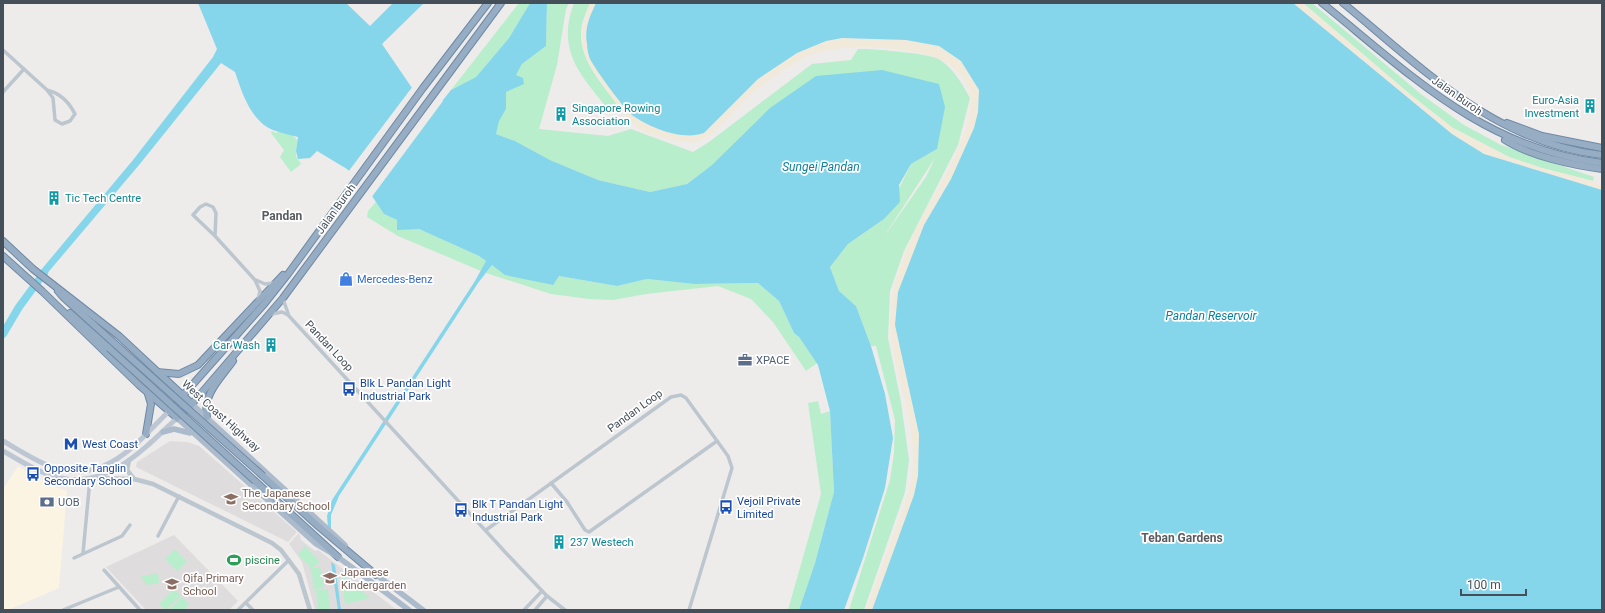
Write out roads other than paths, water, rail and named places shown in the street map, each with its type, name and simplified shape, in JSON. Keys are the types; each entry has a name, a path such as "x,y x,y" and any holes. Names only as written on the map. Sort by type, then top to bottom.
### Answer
{"highway":[{"name":"Jalan Buroh","path":"169,411 265,303 288,274 423,88 488,3"},
{"name":"Jalan Buroh","path":"178,418 192,404 283,298 501,3"},
{"name":"Jalan Buroh","path":"1322,3 1445,102 1482,125 1515,141 1584,160 1602,163"},
{"name":"Jalan Buroh","path":"1343,3 1450,92 1486,115 1519,132 1566,149 1602,155"},
{"path":"1486,115 1542,136 1602,148"},
{"path":"1482,125 1513,145 1557,160 1602,169"},
{"name":"West Coast Highway","path":"3,241 33,269 118,336 192,404"},
{"path":"3,256 43,292 147,393 178,418"},
{"path":"156,371 167,374 179,374 198,365 274,283 284,274 288,274"},
{"path":"56,288 63,297 318,526 376,575"},
{"path":"43,292 51,297 109,348 338,556"},
{"path":"207,417 206,401 209,394 238,356 240,348"},
{"path":"146,434 151,404 147,393"}],"main road":[{"name":"West Coast Highway","path":"192,404 376,575 423,610"},
{"path":"3,441 52,466 67,471 95,469 116,460 146,434 169,411"},
{"path":"3,450 39,470 60,478 96,478 118,468 129,460 178,418 197,438 316,544 338,556 409,610"},
{"path":"163,432 174,429 187,431 197,438"}],"street":[{"path":"3,50 47,90 53,98 56,120 62,124 70,121 75,114 71,106 56,93 47,90"},
{"path":"3,92 24,69"},
{"path":"215,236 216,213 213,207 206,204 200,207 193,215 215,236 255,280 260,291 258,302"},
{"path":"255,280 265,284 274,283"},
{"name":"Pandan Loop","path":"283,298 284,306 289,316 542,591 565,610"},
{"path":"267,316 276,312 289,316"},
{"name":"Pandan Loop","path":"486,530 676,394 681,395 686,398 728,456 732,468 730,479 689,610"},
{"path":"551,483 567,502 585,530 589,532 717,441"},
{"path":"129,460 128,470 134,479"},
{"path":"96,478 134,479 154,484 272,544 281,550 300,574 310,610"},
{"path":"83,553 90,479"},
{"path":"158,536 179,496"},
{"path":"74,558 122,536 130,525"},
{"path":"238,610 289,560"},
{"path":"104,570 140,610"},
{"path":"63,610 118,586"},
{"path":"524,610 542,591"},
{"path":"535,610 547,596"},
{"path":"246,603 253,610"}],"water":[{"name":"Sungei Pandan","path":"198,3 346,3 370,26 393,3 424,3 382,44 425,107 438,106 451,90 476,77 509,38 530,3 547,3 546,46 522,64 516,75 523,78 524,84 506,92 506,109 499,121 496,134 515,141 550,160 598,180 650,192 687,184 712,165 770,108 816,76 882,70 939,84 945,107 937,149 911,164 899,185 900,202 884,219 848,244 830,267 839,291 856,306 871,346 885,394 893,438 885,488 863,558 844,610 799,610 815,563 834,492 830,411 818,365 799,337 794,333 779,301 758,283 694,284 647,279 617,286 559,276 553,285 505,275 492,265 478,283 339,496 331,515 331,531 328,528 327,516 332,500 475,281 486,261 479,256 419,229 397,230 397,220 384,214 366,187 347,169 317,151 310,158 298,159 296,151 298,137 273,130 265,126 248,106 235,72 221,63 139,165 45,276 41,270 133,160 213,57 217,49"},
{"name":"Pandan Reservoir","path":"596,3 1293,3 1452,134 1484,154 1602,190 1602,610 872,610 914,495 918,476 919,434 895,325 898,292 924,225 951,179 974,128 978,112 979,90 961,61 939,46 906,40 842,38 826,41 797,53 758,79 704,133 686,135 667,132 657,129 632,115 603,80 590,59 586,33 590,17"},
{"path":"331,562 335,565 341,610 338,610"}],"waterway":[{"path":"3,334 19,307 44,273"}],"place":[{"name":"Euro-Asia Investment","path":"1590,106"},
{"name":"Singapore Rowing Association","path":"561,114"},
{"name":"Tic Tech Centre","path":"54,198"},
{"name":"Mercedes-Benz","path":"346,279"},
{"name":"Car Wash","path":"271,345"},
{"name":"XPACE","path":"745,360"},
{"name":"Blk L Pandan Light Industrial Park","path":"349,389"},
{"name":"West Coast","path":"71,444"},
{"name":"Opposite Tanglin Secondary School","path":"33,474"},
{"name":"The Japanese Secondary School","path":"231,499"},
{"name":"UOB","path":"47,502"},
{"name":"Vejoil Private Limited","path":"726,507"},
{"name":"Blk T Pandan Light Industrial Park","path":"461,510"},
{"name":"237 Westech","path":"559,542"},
{"name":"piscine","path":"234,560"},
{"name":"Japanese Kindergarden","path":"330,578"},
{"name":"Qifa Primary School","path":"172,584"}],"district":[{"name":"Pandan","path":"282,216"},
{"name":"Teban Gardens","path":"1182,538"}]}
